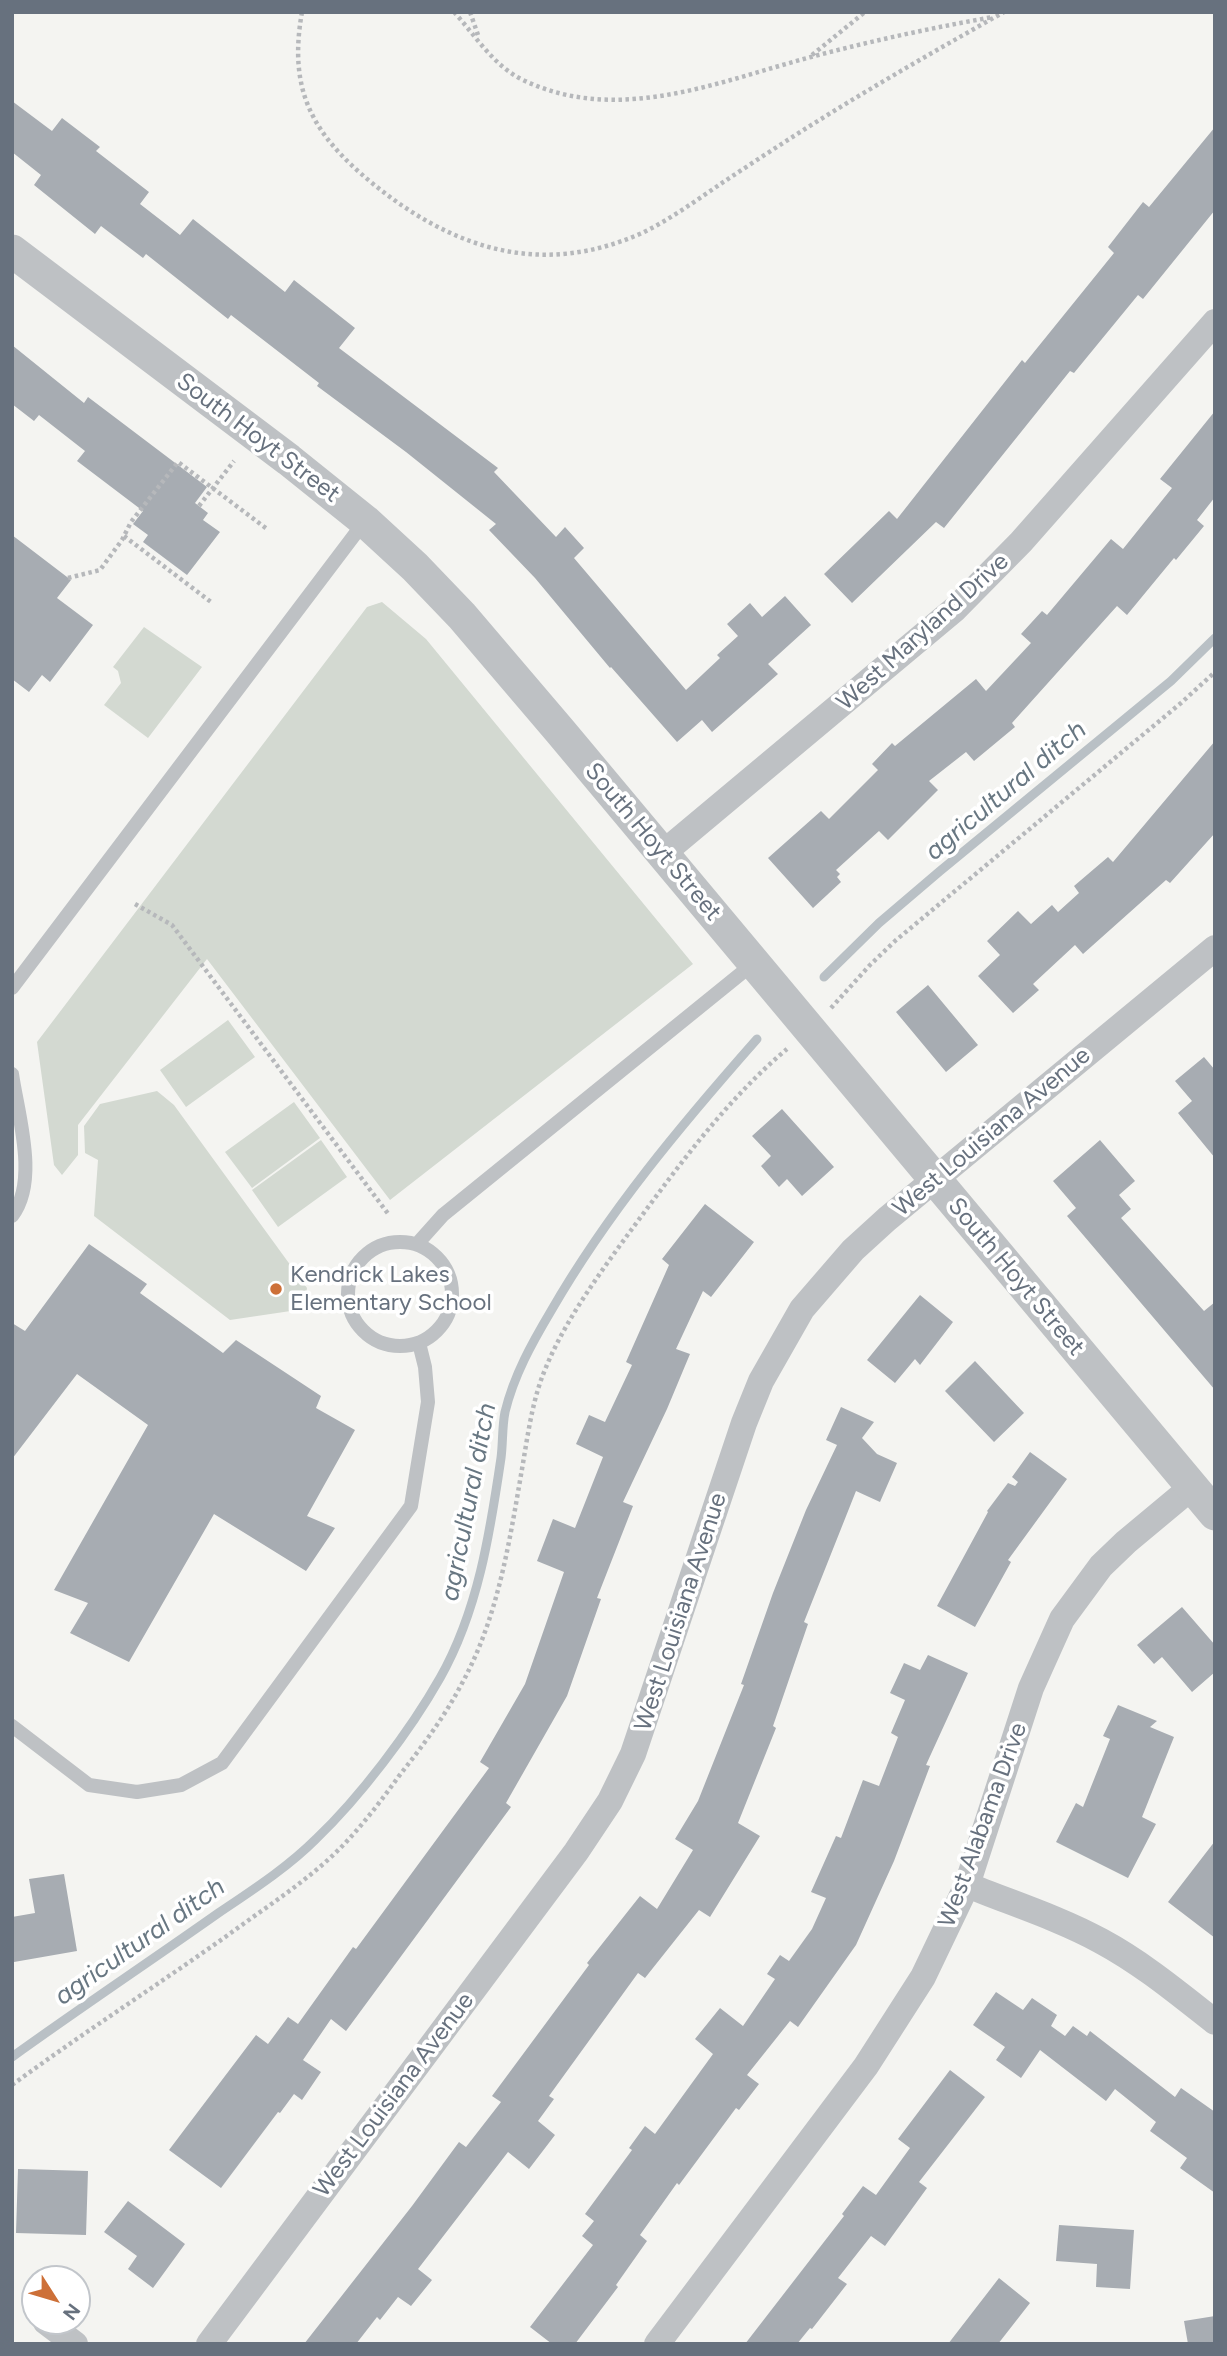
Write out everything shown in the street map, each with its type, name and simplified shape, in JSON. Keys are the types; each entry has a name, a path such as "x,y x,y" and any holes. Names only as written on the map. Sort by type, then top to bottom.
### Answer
{"street":[{"name":"South Hoyt Street","path":"12,251 289,460 366,521 415,566 462,616 1215,1514"},
{"name":"West Maryland Drive","path":"662,854 955,609 1021,542 1215,322"},
{"name":"West Louisiana Avenue","path":"209,2344 568,1863 610,1801 626,1771 646,1719 744,1423 773,1357 802,1309 835,1270 933,1179 1214,952"},
{"name":"West Alabama Drive","path":"657,2344 900,2017 942,1941 967,1885 1031,1688 1062,1619 1101,1566 1192,1487"},
{"path":"967,1885 1101,1941 1160,1979 1215,2022"}],"lane":[{"path":"12,988 366,521"},
{"path":"417,1244 443,1215 754,963"},
{"path":"12,1074 27,1173 20,1206 12,1216"},
{"path":"383,1244 417,1244 432,1252 444,1264 451,1280 453,1298 448,1315 439,1330 419,1343 390,1346 373,1340 360,1329 351,1314 347,1297 349,1280 356,1264 368,1252 383,1244"},
{"path":"12,1726 89,1785 137,1792 181,1784 222,1763 411,1506 428,1402 425,1367 419,1343"}],"path":[{"path":"302,12 299,32 302,89 308,109 336,151 393,200 437,228 484,246 508,252 540,254 612,244 642,232 680,212 905,68 1004,12"},
{"path":"454,12 479,39 490,56 522,79 574,97 627,101 733,80 914,32 997,16"},
{"path":"470,12 479,39"},
{"path":"809,58 865,12"},
{"path":"199,506 234,461"},
{"path":"68,578 100,570 131,522 178,462 267,529"},
{"path":"124,536 211,602"},
{"path":"12,2085 293,1888 331,1857 378,1804 426,1740 459,1690 481,1649 499,1594 540,1383 555,1349 605,1267 660,1192 718,1118 749,1084 810,1031 860,974 895,941 1181,704 1215,672"},
{"path":"135,904 172,925 389,1215"}],"shaded area":[{"path":"382,602 426,639 693,964 390,1200 207,959 78,1125 78,1155 62,1175 54,1165 37,1042 367,607"},
{"path":"144,627 202,667 148,738 104,705 121,683 118,671 113,667"},
{"path":"228,1020 255,1057 186,1107 160,1070"},
{"path":"157,1091 174,1105 307,1288 304,1309 230,1320 94,1216 98,1160 85,1153 84,1126 100,1104"},
{"path":"294,1102 320,1138 252,1188 225,1152"},
{"path":"321,1140 347,1177 278,1227 252,1190"}],"building":[{"path":"12,101 52,131 62,118 100,147 96,151 149,192 140,204 180,235 193,219 285,292 294,280 355,328 339,348 498,468 494,472 556,537 565,527 584,548 574,558 686,690 720,658 717,655 738,636 727,624 750,603 762,617 785,596 811,625 768,664 778,674 712,732 702,720 677,742 610,668 535,578 489,530 496,524 317,386 319,383 231,315 228,319 146,254 143,258 101,226 95,234 34,185 41,175 12,152"},
{"path":"1215,127 1215,210 1143,299 1138,295 1074,373 1070,371 944,528 936,522 852,603 824,574 889,511 897,519 1022,360 1025,363 1114,253 1108,247 1143,202 1149,207"},
{"path":"12,345 84,403 88,397 207,487 195,503 208,513 203,520 220,532 187,575 143,542 148,535 133,524 143,511 77,461 85,451 39,415 34,421 12,404"},
{"path":"1215,411 1215,497 1197,520 1204,526 1127,615 1117,606 1012,723 1015,727 974,761 966,752 929,781 938,790 888,840 879,831 836,870 840,874 837,877 841,882 813,908 768,858 821,811 829,819 878,770 872,764 892,743 895,746 976,679 986,691 1031,643 1021,634 1042,611 1047,615 1111,539 1123,549 1172,488 1160,479"},
{"path":"12,535 71,580 57,598 93,625 50,682 42,675 29,692 12,679"},
{"path":"1215,741 1215,833 1170,883 1166,880 1083,954 1075,945 1033,984 1039,990 1013,1013 978,976 1000,955 987,941 1018,911 1031,924 1052,905 1058,912 1079,893 1074,886 1108,857 1113,862"},
{"path":"928,985 978,1045 946,1072 896,1012"},
{"path":"1204,1057 1215,1070 1215,1158 1178,1113 1192,1101 1175,1081"},
{"path":"782,1109 834,1167 802,1196 787,1179 779,1187 761,1166 771,1156 752,1136"},
{"path":"1100,1140 1135,1181 1119,1195 1131,1209 1121,1218 1204,1311 1215,1302 1215,1390 1067,1216 1076,1208 1053,1181"},
{"path":"705,1204 754,1242 711,1297 703,1291 676,1349 690,1354 623,1502 633,1506 597,1598 601,1599 567,1696 506,1803 511,1807 346,2031 331,2019 303,2060 321,2072 302,2100 294,2094 280,2113 278,2112 221,2188 169,2150 256,2035 268,2044 288,2017 298,2024 489,1768 480,1762 525,1684 564,1572 537,1561 553,1519 575,1528 603,1457 576,1444 589,1415 605,1422 632,1365 626,1362 669,1265 662,1259"},
{"path":"89,1244 147,1284 140,1293 223,1353 236,1340 321,1396 316,1408 355,1430 307,1516 335,1528 306,1571 214,1514 129,1662 70,1633 88,1603 54,1590 148,1425 77,1374 12,1459 12,1323 25,1331"},
{"path":"920,1295 953,1322 920,1365 915,1359 895,1383 867,1360"},
{"path":"975,1361 1024,1413 994,1442 945,1391"},
{"path":"841,1407 874,1422 862,1438 877,1454 897,1463 880,1502 856,1491 804,1622 808,1624 773,1726 776,1728 738,1823 760,1836 710,1917 699,1910 645,1978 638,1973 549,2096 554,2099 538,2121 555,2135 529,2169 508,2152 418,2269 432,2280 411,2306 398,2297 380,2320 377,2317 356,2344 304,2344 459,2142 466,2147 501,2102 492,2096 589,1965 587,1963 640,1896 657,1909 693,1850 675,1839 698,1801 744,1685 741,1684 773,1593 806,1510 837,1445 826,1440"},
{"path":"1030,1452 1067,1479 1008,1560 1011,1562 975,1627 937,1606 987,1511 1008,1483 1015,1486 1018,1482 1012,1477"},
{"path":"1182,1607 1215,1645 1215,1672 1192,1692 1162,1657 1154,1664 1137,1645"},
{"path":"928,1655 968,1673 926,1765 930,1766 894,1861 856,1945 798,2027 790,2021 747,2075 759,2084 739,2110 736,2108 640,2235 647,2241 616,2285 618,2287 575,2344 552,2344 530,2327 593,2245 582,2236 594,2221 585,2214 632,2150 629,2148 645,2126 655,2134 713,2054 695,2039 720,2008 743,2026 775,1979 767,1974 780,1955 789,1961 812,1929 826,1898 811,1892 836,1836 841,1838 863,1780 879,1786 898,1737 891,1733 905,1700 890,1693 904,1663 920,1670"},
{"path":"1118,1705 1157,1721 1150,1727 1174,1737 1142,1817 1156,1824 1128,1878 1056,1842 1076,1803 1083,1807 1110,1739 1103,1736"},
{"path":"1215,1841 1215,1938 1168,1902"},
{"path":"64,1874 77,1951 14,1962 12,1917 35,1913 29,1879"},
{"path":"996,1992 1023,2010 1032,1998 1057,2015 1051,2026 1065,2036 1073,2026 1087,2036 1090,2031 1175,2097 1181,2088 1215,2112 1215,2193 1180,2168 1187,2158 1150,2131 1156,2122 1115,2089 1106,2101 1040,2050 1021,2078 996,2060 1005,2047 973,2025"},
{"path":"950,2070 985,2097 919,2182 927,2188 885,2246 871,2236 838,2278 847,2284 797,2344 745,2344 844,2216 842,2214 863,2186 876,2195 910,2148 898,2139"},
{"path":"18,2169 88,2171 86,2235 16,2233"},
{"path":"128,2201 185,2244 153,2288 128,2269 137,2256 104,2232"},
{"path":"1059,2225 1134,2230 1130,2289 1096,2287 1097,2264 1056,2261"},
{"path":"999,2278 1030,2303 998,2344 948,2344"},
{"path":"1215,2316 1215,2344 1188,2344 1184,2321"}],"waterway":[{"name":"agricultural ditch","path":"824,977 879,923 1171,681 1215,638"},
{"name":"agricultural ditch","path":"12,2057 293,1860 350,1804 399,1741 440,1678 464,1626 473,1599 492,1515 505,1412 513,1385 530,1347 573,1274 621,1204 701,1103 757,1039"}],"place":[{"name":"Kendrick Lakes Elementary School","path":"276,1289"}]}
